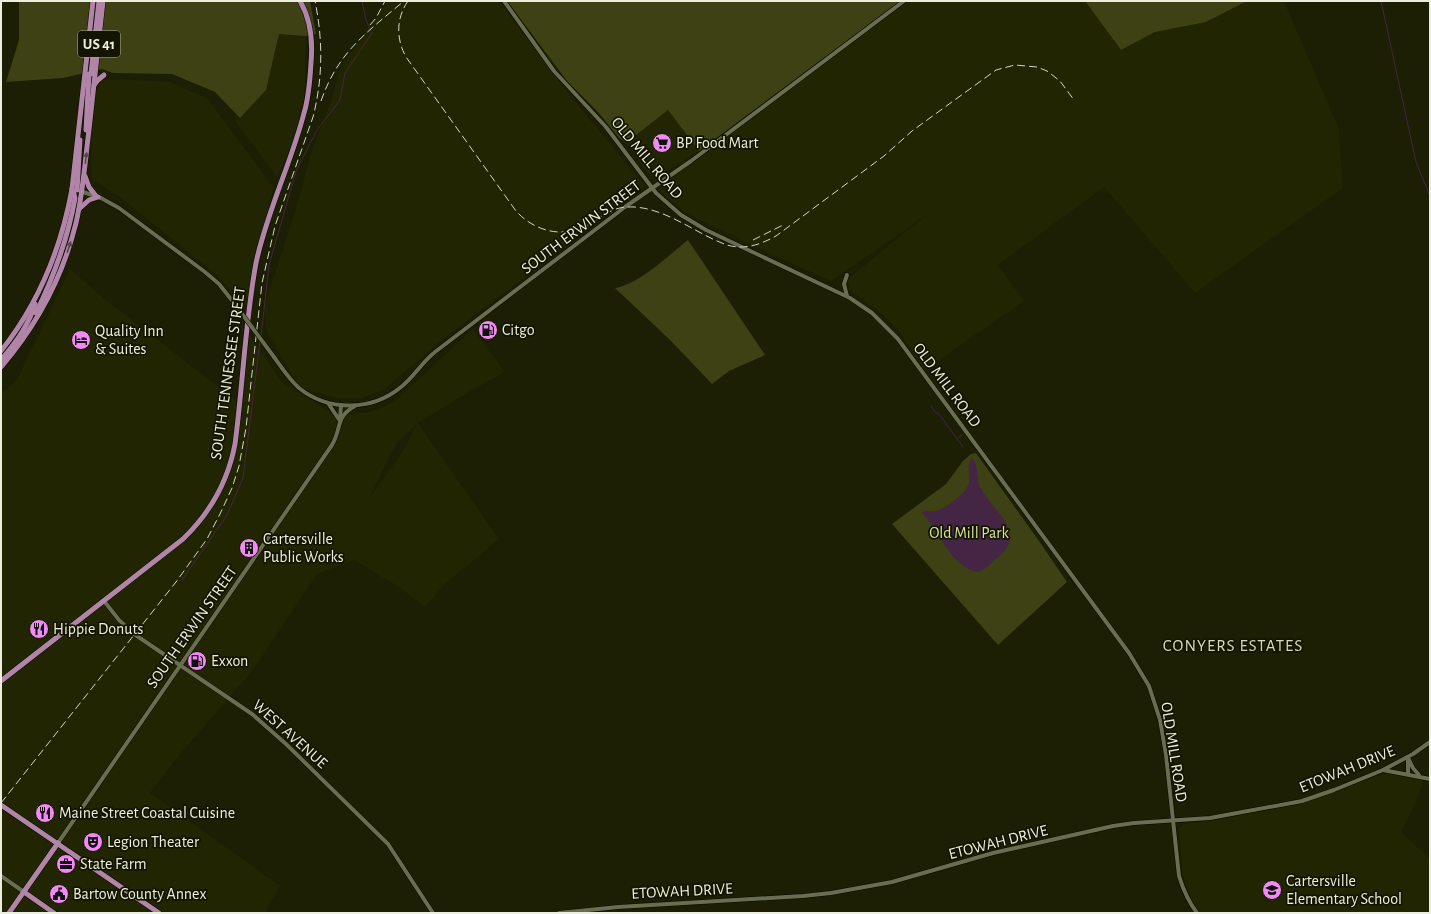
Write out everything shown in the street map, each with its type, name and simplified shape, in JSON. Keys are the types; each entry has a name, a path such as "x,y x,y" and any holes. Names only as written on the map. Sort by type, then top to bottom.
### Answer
{"main road":[{"name":"US 41","path":"1,366 18,346 34,323 51,292 70,243 78,212 77,190 79,127 93,1"},
{"path":"87,145 86,120 99,1"},
{"name":"US 41","path":"1,351 37,297 57,249 84,171 103,1"},
{"name":"SOUTH TENNESSEE STREET","path":"1,680 176,545 189,533 210,507 219,492 228,469 236,436 251,297 259,250 270,212 295,144 304,114 309,88 312,50 311,33 307,16 300,1"},
{"path":"94,86 104,75"},
{"path":"78,212 86,201 98,196 88,185 84,171"},
{"path":"34,323 34,317 54,272 65,238 75,198 74,194 77,190"},
{"path":"1,360 16,341 24,327 34,309 37,297"},
{"path":"1,806 58,843 159,913"},
{"path":"9,913 58,843"},
{"path":"24,892 54,913"}],"street":[{"name":"OLD MILL ROAD","path":"504,1 554,71 606,127 652,188 673,209 698,225 847,296 872,313 898,339 1040,530 1137,664 1151,691 1160,720 1166,755 1179,876 1184,891 1197,913"},
{"name":"SOUTH ERWIN STREET","path":"58,843 332,445 337,436 341,405 357,405 381,400 401,388 435,352 624,208 701,154 904,1"},
{"path":"77,190 98,196 114,205 205,272 219,284 286,374 298,387 312,396 341,405"},
{"path":"847,275 844,287 847,296"},
{"path":"328,402 340,421 348,411 357,405"},
{"name":"WEST AVENUE","path":"104,602 119,620 134,634 264,723 371,826 392,850 433,913"},
{"name":"ETOWAH DRIVE","path":"559,913 618,907 831,894 892,882 994,853 1106,827 1134,823 1222,816 1302,801 1383,770 1408,758 1430,742"},
{"path":"1408,758 1408,774"},
{"path":"1408,758 1414,770 1421,777"},
{"path":"1383,770 1430,779"},
{"path":"1,876 24,892"}],"shaded area":[{"path":"388,1 499,1 573,99 645,186 443,339 385,389 363,398 340,399 300,388 267,333 264,307 298,202 311,153 331,101 341,67"},
{"path":"908,1 1085,1 1121,50 1155,32 1206,22 1247,1 1284,1 1339,129 1343,188 1195,293 1104,187 998,265 1024,301 925,370 897,328 882,314 850,290 847,280 927,215 831,281 781,259 684,212 661,192 660,189 661,186"},
{"path":"279,33 306,36 305,92 294,139 277,177 235,121 240,118 266,90"},
{"path":"118,79 171,82 208,99 273,187 246,307 216,274 121,198 91,178 92,101 102,80"},
{"path":"668,110 699,151 654,179 650,176 626,143"},
{"path":"70,269 106,300 242,405 249,335 283,383 332,413 349,414 370,412 394,402 473,329 505,372 418,423 499,539 445,584 425,607 399,587 354,560 317,574 253,670 176,759 150,793 280,886 265,913 1,913 1,394 16,381","holes":["417,424 403,451 370,497 396,444"]},
{"path":"972,458 976,465 979,485 986,497 1006,522 1010,540 1006,549 997,558 986,568 978,572 969,569 953,556 922,513 926,510 931,512 943,508 961,495 969,483 969,464 970,459"},
{"path":"1388,773 1414,777 1422,780 1422,787 1401,832 1430,859 1430,913 1200,913 1193,903 1183,876 1179,829 1182,825 1230,818 1304,803"}],"green space":[{"path":"19,1 310,1 316,34 306,36 279,34 266,90 240,118 215,92 172,74 113,73 102,69 63,78 6,82 19,40"},
{"path":"507,1 900,1 699,151 668,110 626,143 619,138 598,112 567,81"},
{"path":"1085,1 1247,1 1206,22 1155,32 1121,50"},
{"path":"688,240 765,355 729,371 712,384 671,341 615,288 624,286 643,275 663,261"},
{"name":"Old Mill Park","path":"976,453 1067,582 998,645 892,524 946,484 963,461 971,454"}],"waterway":[{"path":"261,336 269,265 296,171 317,130 340,100 345,73 372,33 366,20 362,1"},
{"path":"1381,1 1416,162 1430,196"},
{"path":"182,580 227,515 243,478 260,341"},
{"path":"931,406 935,412 939,414 963,447"},
{"path":"958,438 962,435"}],"railway":[{"path":"1,803 176,582 207,539 232,488 239,466 246,428 262,283 275,226 313,117 319,88 321,45 315,1"},
{"path":"370,25 376,18 385,1"},
{"path":"321,101 328,84 345,56 377,23 404,1"},
{"path":"408,1 399,21 400,43 406,57 516,211 531,224 549,231 569,232 588,225 614,210 634,207 659,212 727,245 740,247 752,246 776,236 884,156 912,131 996,70 1015,65 1037,67 1047,71 1060,81 1074,100"},
{"path":"753,240 783,225"}],"place":[{"name":"BP Food Mart","path":"662,143"},
{"name":"Citgo","path":"488,330"},
{"name":"Quality Inn & Suites","path":"81,340"},
{"name":"Cartersville Public Works","path":"249,548"},
{"name":"Hippie Donuts","path":"39,629"},
{"name":"Exxon","path":"197,661"},
{"name":"Maine Street Coastal Cuisine","path":"45,813"},
{"name":"Legion Theater","path":"93,842"},
{"name":"State Farm","path":"66,864"},
{"name":"Cartersville Elementary School","path":"1272,890"},
{"name":"Bartow County Annex","path":"59,894"}],"district":[{"name":"CONYERS ESTATES","path":"1233,645"}]}
